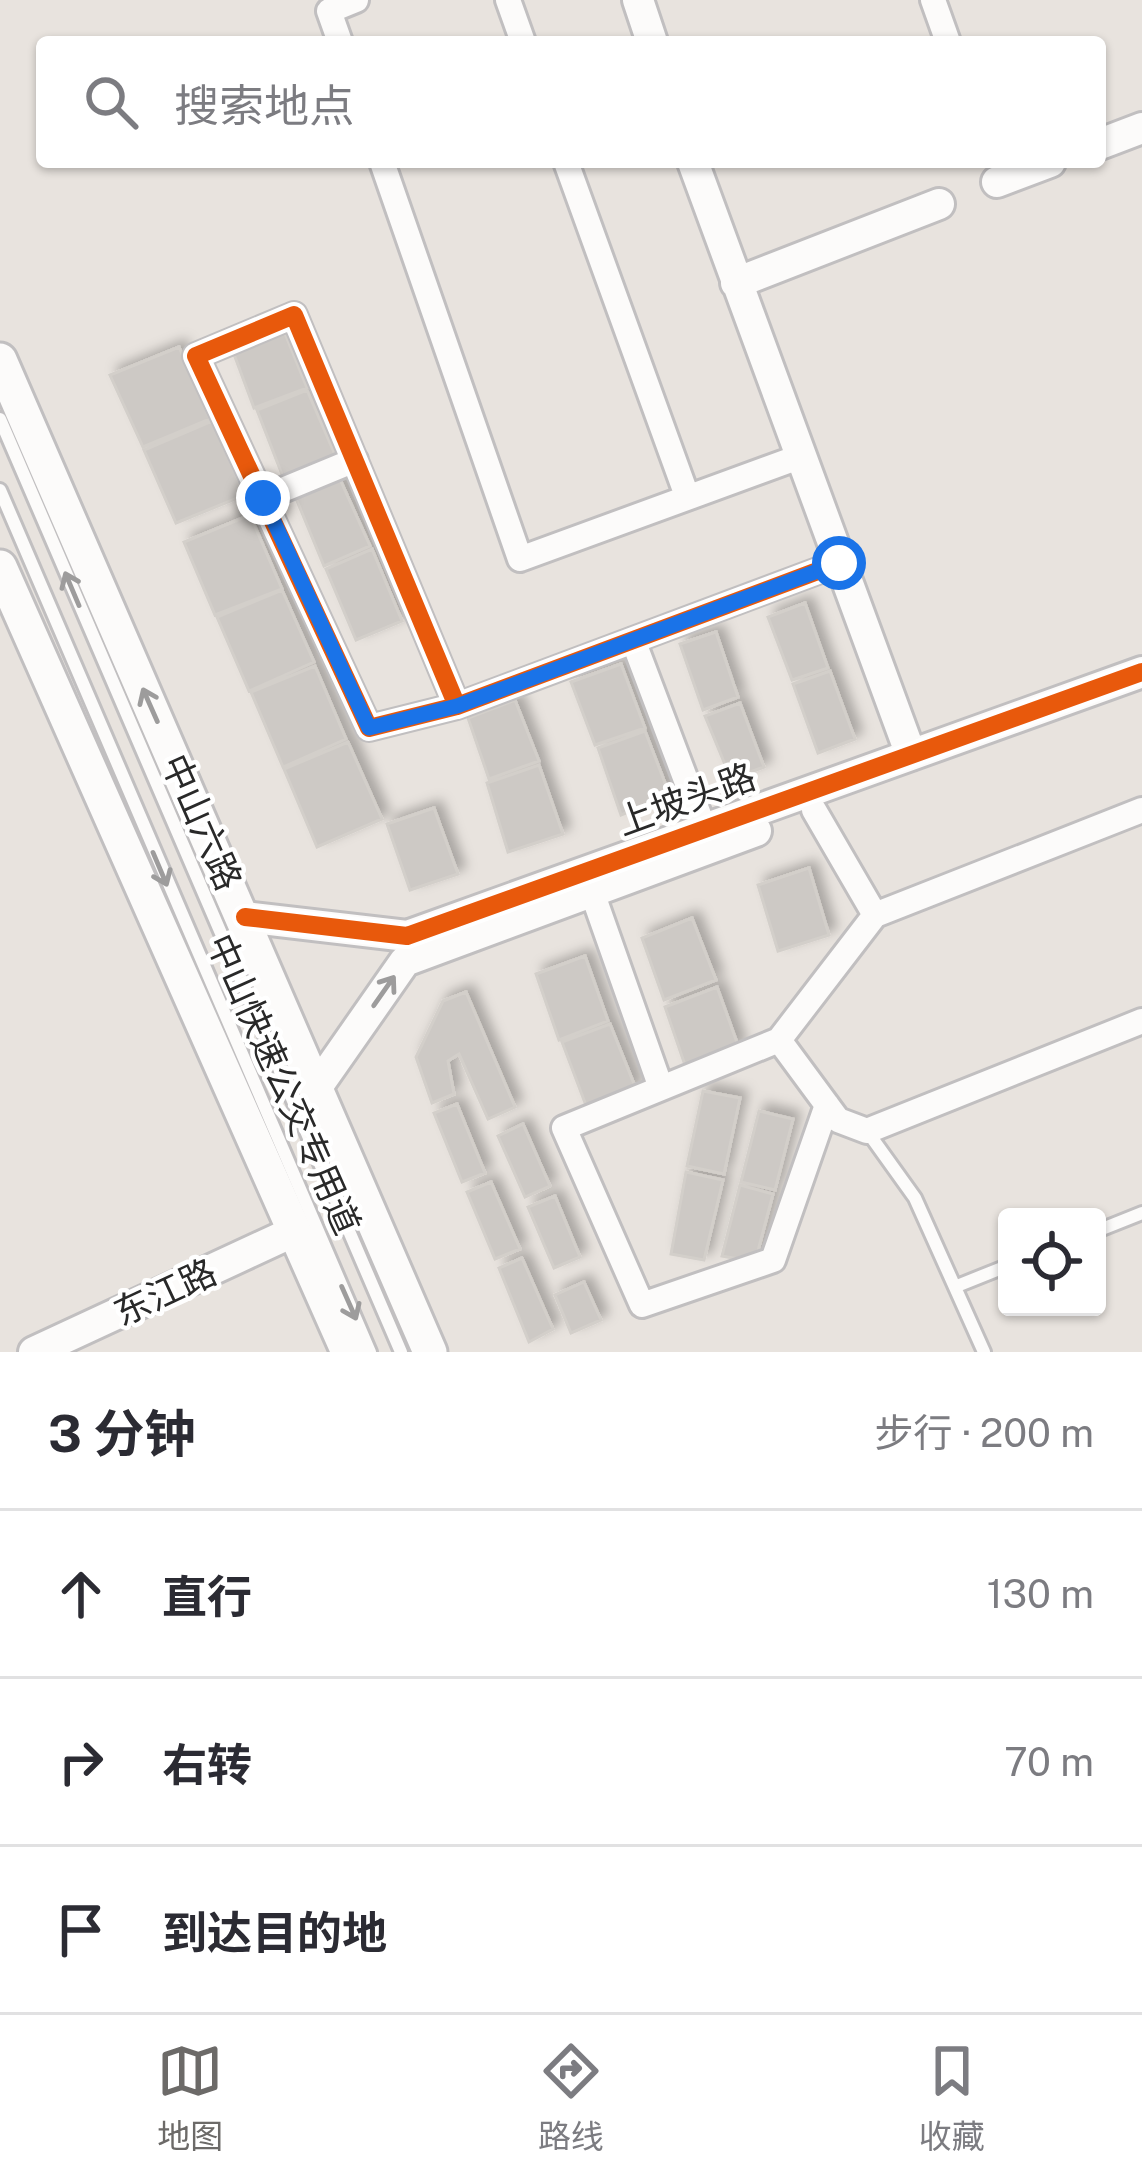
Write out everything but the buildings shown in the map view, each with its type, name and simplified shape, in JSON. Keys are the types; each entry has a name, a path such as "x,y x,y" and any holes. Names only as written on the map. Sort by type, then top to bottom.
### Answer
{"main road":[{"name":"中山六路","path":"0,360 430,1352"},
{"path":"0,567 348,1352"}],"street":[{"path":"338,36 329,11 356,0"},
{"path":"508,0 521,36"},
{"path":"638,0 650,36"},
{"path":"933,0 946,36"},
{"path":"1106,142 1142,128"},
{"path":"384,168 520,559 799,457"},
{"path":"568,168 687,496"},
{"path":"695,168 911,754"},
{"path":"736,283 939,204"},
{"path":"457,706 294,315 196,356 369,728 457,706 839,563"},
{"path":"263,498 355,460"},
{"path":"633,640 704,828"},
{"name":"上坡头路","path":"245,917 406,936 1142,672"},
{"name":"上坡头路","path":"317,1087 405,961 1142,693"},
{"path":"832,1113 772,1260 642,1305 564,1127 779,1040 875,915 1142,810"},
{"path":"814,811 875,915"},
{"path":"592,892 661,1088"},
{"path":"779,1040 832,1113 867,1131 1142,1021"},
{"name":"东江路","path":"34,1352 296,1232"}],"lane":[{"name":"中山快速公交专用道","path":"0,419 401,1352"},
{"name":"中山快速公交专用道","path":"0,490 370,1352"},
{"path":"867,1131 915,1198 984,1352"},
{"path":"1106,1227 1142,1213"},
{"path":"957,1286 998,1270"}],"cycle path":[{"path":"457,706 369,728 196,356 294,315 457,706 839,563"},
{"path":"245,917 407,936 1142,672"}],"route":[{"path":"263,498 369,728 457,706 839,563"}]}
